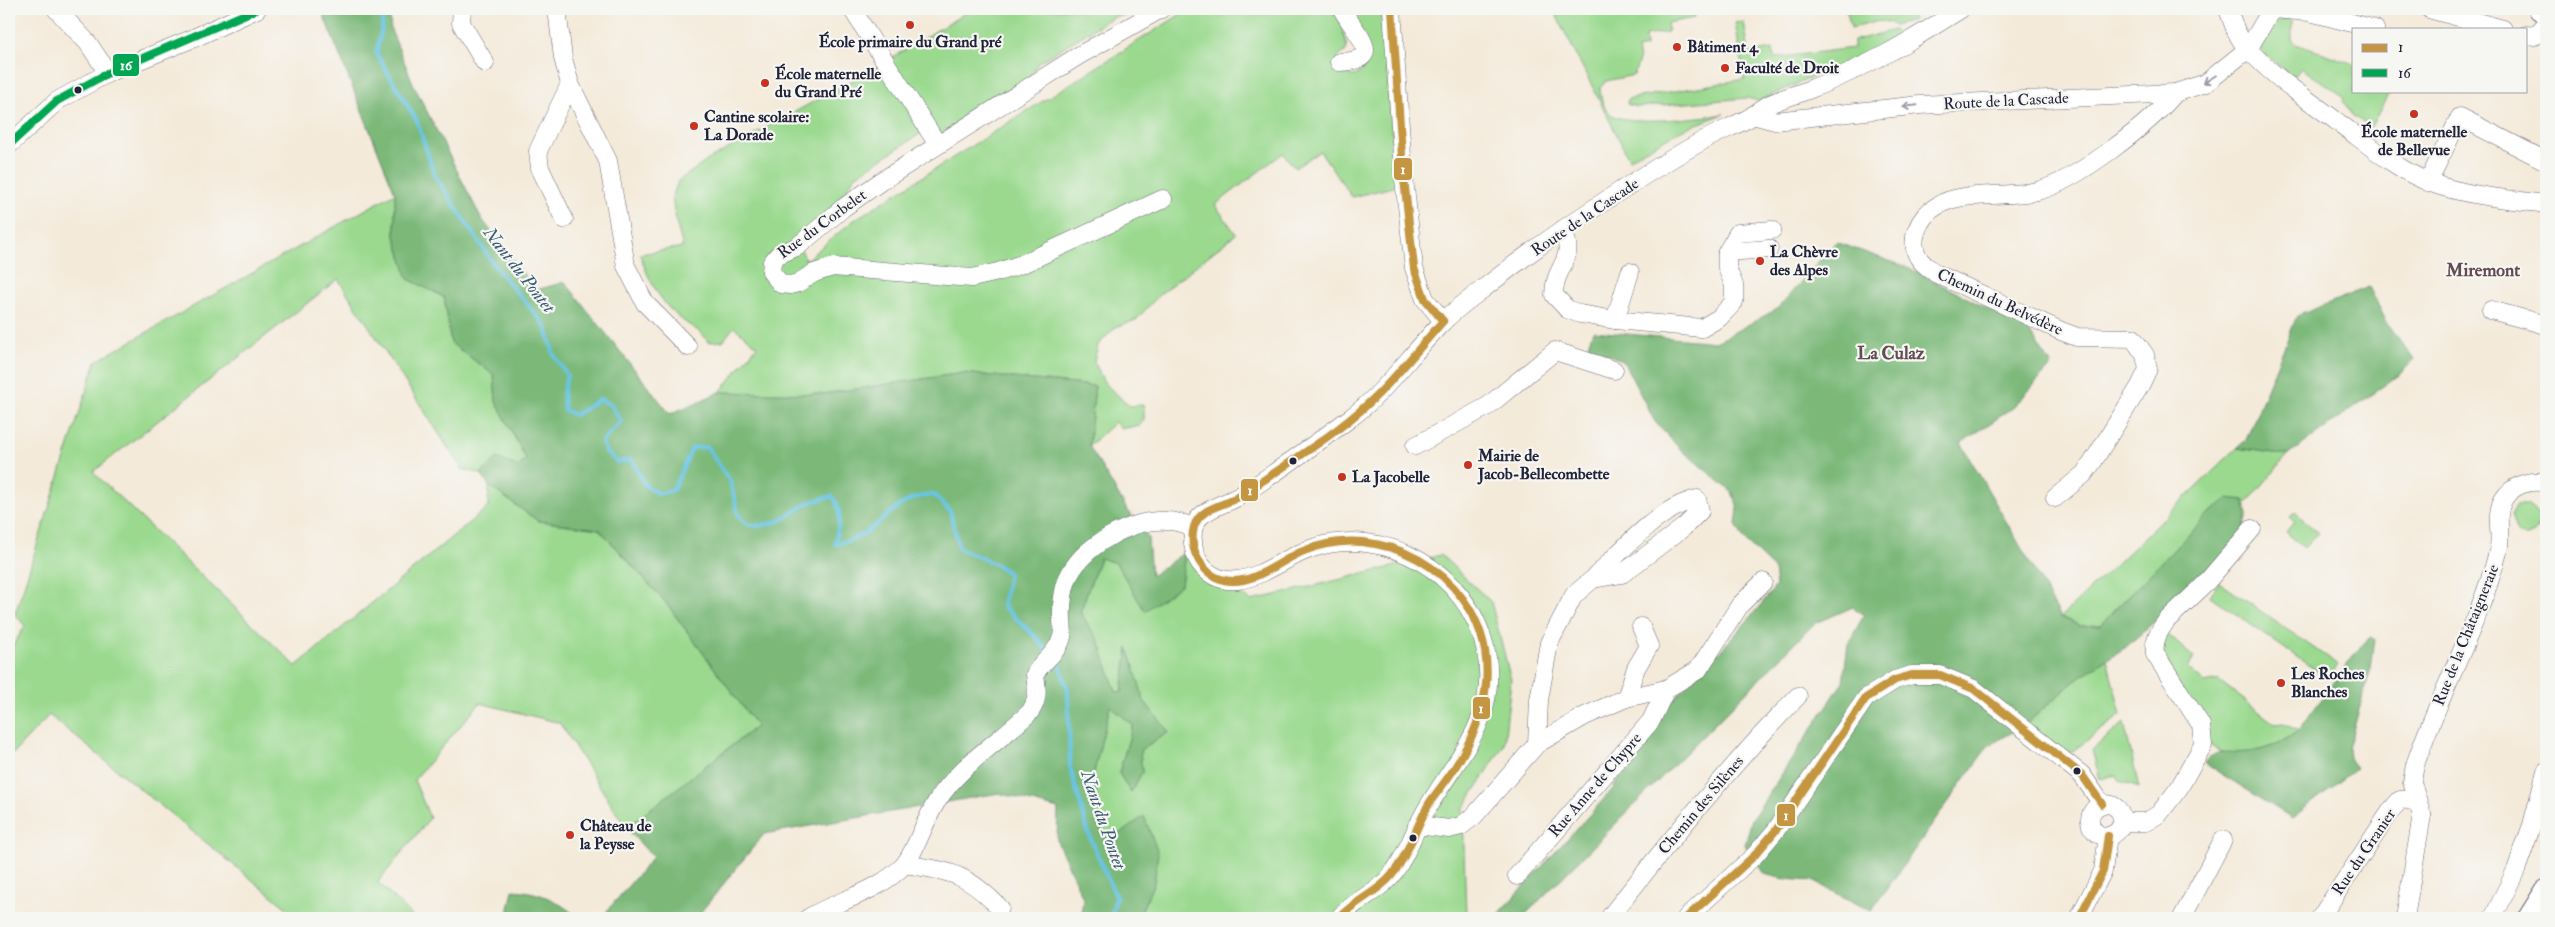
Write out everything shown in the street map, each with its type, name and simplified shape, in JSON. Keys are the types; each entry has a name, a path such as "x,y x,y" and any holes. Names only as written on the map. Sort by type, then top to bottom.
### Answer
{"main road":[{"path":"2540,9 2546,12"},
{"path":"2529,918 2546,891"}],"street":[{"path":"56,9 88,43 108,73"},
{"path":"9,145 58,101 108,73 194,38 256,9"},
{"path":"462,9 461,23 485,63"},
{"path":"557,9 563,58 570,84 608,161 622,252 629,274 645,302 688,347"},
{"path":"852,9 938,145"},
{"name":"Rue du Corbelet","path":"1161,9 1078,56 843,208 798,246 778,255 772,262 771,272 774,278 781,284 790,285 833,266 972,278 1022,264 1163,199"},
{"path":"1339,62 1358,60 1362,57 1365,50 1361,36 1342,9"},
{"path":"1392,9 1403,170 1414,268 1425,299 1443,321"},
{"name":"Route de la Cascade","path":"1194,526 1202,515 1262,482 1367,406 1443,321 1563,229 1706,139 1735,125 1770,104 1857,69 1898,48 1961,9"},
{"path":"2228,9 2236,31 2248,49 2287,83 2402,168 2428,182 2476,195 2546,204"},
{"path":"2248,49 2272,9 2310,12 2371,28"},
{"path":"2429,9 2499,28"},
{"path":"2528,35 2534,36 2546,24"},
{"name":"Route de la Cascade","path":"1753,115 1775,121 1920,106 2175,93 2206,82 2248,49"},
{"path":"564,219 540,168 538,151 570,84"},
{"name":"Chemin du Belvédère","path":"2055,498 2084,474 2117,425 2148,368 2143,351 2132,338 2122,336 2077,337 2061,331 1935,273 1920,260 1915,247 1918,227 1924,217 1938,205 1969,198 2039,191 2056,183 2080,170 2118,144 2165,106 2175,93"},
{"path":"2428,182 2460,117 2546,161"},
{"path":"1563,229 1569,244 1569,253 1556,276 1554,295 1567,309 1615,320 1702,328 1720,318 1734,302 1734,285 1727,268 1726,252 1738,233 1772,230"},
{"path":"1726,252 1769,249"},
{"path":"1615,320 1630,272"},
{"path":"2491,310 2546,325"},
{"path":"1415,446 1488,406 1555,351 1614,370"},
{"name":"Rue de la Châtaigneraie","path":"2422,815 2412,782 2415,765 2499,550 2498,527 2502,504 2509,492 2516,487 2530,482 2546,483"},
{"path":"1537,744 1540,700 1549,642 1574,595 1593,579 1640,532 1682,502 1697,499 1700,511 1684,527 1622,574 1593,579"},
{"path":"808,918 880,886 905,864 922,825 937,800 969,762 1024,717 1036,703 1035,674 1055,651 1062,637 1062,609 1067,580 1081,558 1093,546 1116,533 1146,523 1167,521 1194,526 1192,540 1194,553 1200,565 1210,574 1225,580 1240,580 1301,552 1345,541 1365,542 1403,552 1432,567 1456,590 1470,610 1484,642 1488,667 1487,697 1481,721 1471,741 1417,825 1404,854 1390,876 1379,888 1351,905 1339,918"},
{"path":"2122,822 2146,822 2159,814 2179,788 2203,745 2201,724 2155,654 2154,644 2159,631 2167,620 2225,563 2252,529"},
{"path":"1417,825 1449,829 1460,826 1474,816 1537,744 1585,716 1626,698 1666,690 1698,670 1740,605 1764,582"},
{"path":"1626,698 1636,668 1649,646 1641,627"},
{"path":"1686,918 1755,856 1776,830 1866,698 1895,680 1912,675 1940,675 1974,689 2082,775 2102,804"},
{"name":"Rue Anne de Chypre","path":"1517,876 1651,721 1666,690"},
{"name":"Chemin des Silènes","path":"1610,918 1666,844 1742,755 1798,696"},
{"path":"2493,918 2516,870 2532,825 2546,771"},
{"name":"Rue du Granier","path":"2320,918 2392,808 2400,800 2411,799 2419,804 2422,815 2405,918"},
{"path":"1431,802 1443,819 1460,826"},
{"path":"2108,803 2117,808 2122,822 2117,831 2108,836 2098,834 2090,822 2091,813 2102,804 2108,803"},
{"path":"2079,918 2103,871 2108,836"},
{"path":"2182,918 2224,840"},
{"path":"905,864 948,871 965,878 980,887 1000,908"}],"green space":[{"path":"321,9 389,9 391,30 415,88 481,218 536,290 565,282 670,414 720,392 822,394 963,373 1095,386 1089,446 1126,508 1148,538 1151,576 1185,552 1181,585 1145,611 1116,563 1100,558 1080,612 1099,641 1116,692 1122,692 1128,647 1144,701 1169,732 1140,750 1142,772 1131,793 1119,773 1133,725 1110,706 1093,776 1103,834 1121,833 1144,816 1158,853 1154,883 1138,918 1081,918 1083,898 1057,841 1058,809 999,793 764,834 696,918 601,918 653,857 626,828 757,726 666,603 599,529 538,521 489,486 481,474 497,458 519,467 526,459 496,401 494,375 451,343 444,297 408,279 395,236 395,193"},
{"path":"972,9 1141,9 1133,14 1113,17 1038,63 1030,77 943,133 923,132 855,176 837,203 816,223 795,237 806,260 854,220 1181,14 1178,9 1337,9 1347,47 1346,51 1337,58 1345,74 1355,76 1364,69 1370,53 1349,14 1358,9 1381,9 1397,186 1352,197 1320,151 1295,168 1283,153 1215,205 1236,234 1160,294 1136,320 1116,327 1098,345 1094,361 1105,384 1130,406 1144,405 1144,420 1140,425 1121,429 1115,422 1089,446 1095,386 963,373 822,394 720,392 757,346 734,327 723,341 708,342 706,338 669,308 652,283 640,254 683,247 672,198 678,181 708,160 878,66"},
{"path":"1553,9 1692,9 1694,18 1667,23 1668,32 1645,36 1646,47 1637,49 1639,60 1634,75 1606,81 1600,88 1602,99 1605,107 1612,115 1634,120 1666,120 1724,114 1681,130 1629,159"},
{"path":"1846,9 1862,9 1870,12 1879,9 1909,9 1913,20 1894,25 1889,22 1878,21 1851,28"},
{"path":"2288,18 2292,20 2292,39 2296,44 2352,63 2352,92 2389,92 2371,127 2353,116 2343,101 2345,97 2301,68 2294,77 2262,52 2263,36 2273,23"},
{"path":"1744,22 1749,53 1773,49 1774,58 1853,48 1853,41 1894,30 1898,34 1868,53 1758,101 1748,98 1637,107 1627,104 1628,99 1745,79 1735,23"},
{"path":"395,193 395,236 408,278 444,297 451,343 494,375 496,401 526,459 519,467 497,459 481,474 462,469 338,279 93,472 296,666 488,507 489,486 538,521 599,529 666,603 757,726 626,828 560,723 480,703 414,780 430,818 378,882 414,918 299,918 49,715 9,758 9,652 25,626 15,614 96,361"},
{"path":"1836,242 1909,268 2027,329 2052,365 2014,407 1961,443 2061,617 2080,626 2100,625 2211,512 2228,498 2244,500 2248,515 2242,534 2205,576 2126,647 2079,677 2025,725 1988,746 1871,911 1813,881 1784,879 1764,874 1745,845 1752,819 1843,682 1848,644 1864,615 1853,607 1814,624 1522,918 1495,918 1613,789 1621,770 1632,752 1659,716 1733,637 1776,586 1774,569 1745,541 1736,525 1738,508 1732,492 1679,448 1655,422 1623,361 1588,345 1593,331 1716,342 1777,309"},
{"path":"2369,287 2386,321 2414,360 2401,373 2288,455 2237,448 2246,440 2297,316"},
{"path":"2237,448 2288,455 2247,503 2244,500 2211,512 2100,625 2080,626 2061,617"},
{"path":"2516,505 2527,505 2537,513 2540,523 2534,533 2525,537 2517,533 2511,515"},
{"path":"2295,512 2318,533 2304,548 2286,532 2294,522 2290,517"},
{"path":"1185,552 1251,601 1441,555 1491,602 1511,680 1504,745 1463,809 1466,918 1138,918 1154,883 1121,833 1103,834 1093,776 1110,705 1133,725 1119,773 1130,792 1142,772 1140,750 1168,732 1144,701 1128,648 1122,692 1116,692 1099,641 1080,612 1100,558 1116,563 1145,611 1181,585"},
{"path":"2219,582 2338,665 2328,679 2210,596"},
{"path":"2165,632 2194,658 2188,668 2205,683 2218,680 2275,724 2283,723 2298,731 2278,743 2252,752 2226,753 2215,749 2206,741 2202,734 2158,643"},
{"path":"2371,637 2375,639 2371,668 2348,748 2349,758 2356,769 2292,818 2204,763 2219,753 2247,752 2268,748 2298,731 2364,642"},
{"path":"2107,659 2121,715 2066,756 2025,725 2079,677"},
{"path":"2124,723 2139,788 2119,781 2117,775 2100,779 2092,750"},
{"path":"513,890 541,895 563,906 579,918 507,918"}],"waterway":[{"name":"Nant du Pontet","path":"383,9 382,28 376,53 417,121 435,176 496,268 545,325 554,355 567,375 563,394 564,410 575,415 600,399 611,405 621,421 602,442 606,452 617,462 632,460 645,485 658,494 673,490 692,448 707,447 730,481 739,517 747,524 759,526 780,521 808,503 832,496 836,501 839,513 839,525 835,544 864,534 906,502 919,497 934,495 950,511 959,548 995,564 1009,573 1003,606 1039,640 1047,651"},
{"name":"Nant du Pontet","path":"1055,657 1058,660 1068,690 1070,767 1089,835 1116,897 1111,918"}],"transit line":[{"name":"16","path":"9,145 57,101 108,73 257,9"},
{"name":"1","path":"1392,9 1403,170 1414,268 1425,299 1443,321"},
{"name":"1","path":"1339,918 1391,876 1403,859 1430,802 1454,769 1468,744 1477,724 1483,703 1486,682 1483,640 1475,619 1453,587 1431,568 1406,553 1377,544 1362,542 1331,543 1301,552 1254,577 1244,580 1224,580 1209,573 1198,560 1193,544 1194,527 1200,516 1205,512 1248,491 1344,424 1389,383 1443,321"},
{"name":"1","path":"1686,918 1755,855 1776,830 1866,698 1895,680 1912,675 1940,675 1974,689 2082,775 2102,804"},
{"name":"1","path":"2079,918 2103,871 2108,836"}],"place":[{"name":"École primaire du Grand pré","path":"910,25"},
{"name":"Bâtiment 4","path":"1677,47"},
{"name":"Faculté de Droit","path":"1725,68"},
{"name":"École maternelle du Grand Pré","path":"765,83"},
{"name":"École maternelle de Bellevue","path":"2414,114"},
{"name":"Cantine scolaire: La Dorade","path":"694,126"},
{"name":"La Chèvre des Alpes","path":"1760,261"},
{"name":"Mairie de Jacob-Bellecombette","path":"1468,465"},
{"name":"La Jacobelle","path":"1342,477"},
{"name":"Les Roches Blanches","path":"2281,683"},
{"name":"Château de la Peysse","path":"570,835"}],"district":[{"name":"Miremont","path":"2483,270"},
{"name":"La Culaz","path":"1891,353"}]}
